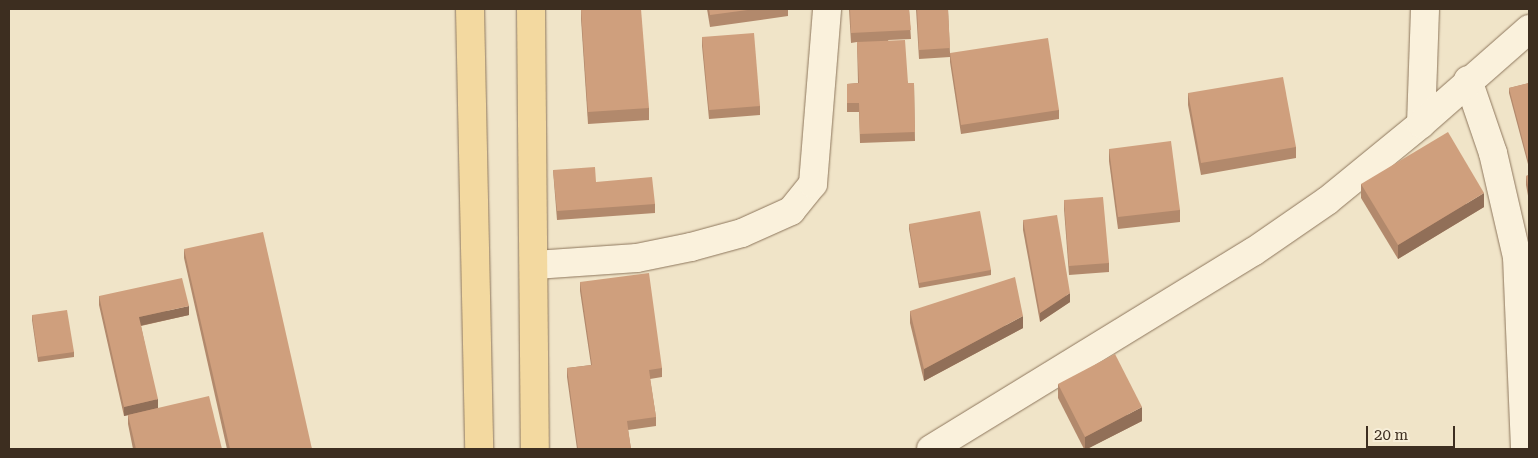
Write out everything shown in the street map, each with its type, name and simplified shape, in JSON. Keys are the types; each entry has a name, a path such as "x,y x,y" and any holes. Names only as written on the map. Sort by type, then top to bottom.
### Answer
{"main road":[{"path":"470,9 479,449"},
{"path":"531,9 535,265 535,449"}],"street":[{"path":"535,265 637,258 691,247 742,233 791,211 812,184 827,9"},
{"path":"1421,124 1425,9"},
{"path":"931,449 1253,252 1327,201 1421,124 1468,80 1529,29"},
{"path":"1468,80 1493,153 1517,256 1525,449"}],"building":[{"path":"581,9 641,9 649,108 588,112"},
{"path":"709,9 755,9 710,15"},
{"path":"850,9 909,9 911,30 851,33"},
{"path":"917,9 948,9 950,48 919,50"},
{"path":"754,33 760,106 709,110 702,37"},
{"path":"1048,38 1059,110 961,125 950,53"},
{"path":"905,40 908,83 914,83 915,132 860,134 859,103 847,103 847,84 859,83 857,42"},
{"path":"1283,77 1296,147 1201,163 1188,93"},
{"path":"1529,83 1529,164 1509,88"},
{"path":"1448,132 1484,193 1398,245 1361,184"},
{"path":"1171,141 1180,210 1118,217 1109,149"},
{"path":"595,167 596,182 652,177 655,204 557,211 553,170"},
{"path":"1529,175 1529,192 1526,176"},
{"path":"1103,197 1109,263 1069,266 1064,200"},
{"path":"980,211 991,270 919,283 909,224"},
{"path":"1057,215 1070,293 1040,313 1023,220"},
{"path":"263,232 312,449 230,449 184,249"},
{"path":"649,273 662,368 649,370 656,417 627,421 631,449 578,449 567,368 592,365 580,282"},
{"path":"1015,277 1023,316 924,369 910,311"},
{"path":"182,278 189,306 139,317 158,399 124,407 99,296"},
{"path":"67,310 74,352 38,357 32,315"},
{"path":"1115,354 1142,407 1085,437 1058,384"},
{"path":"209,396 222,449 136,449 128,415"}]}
